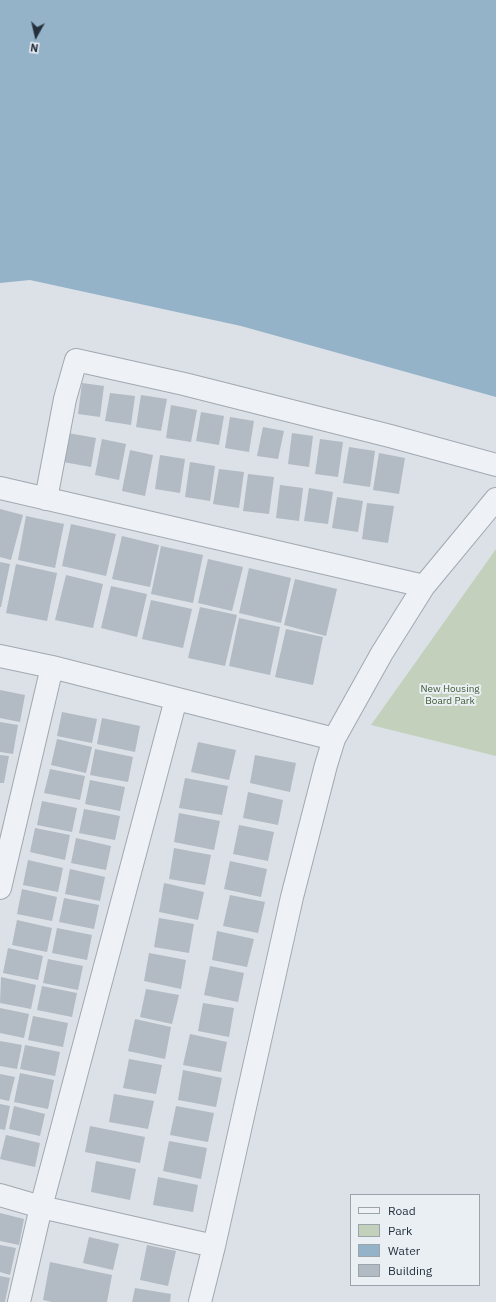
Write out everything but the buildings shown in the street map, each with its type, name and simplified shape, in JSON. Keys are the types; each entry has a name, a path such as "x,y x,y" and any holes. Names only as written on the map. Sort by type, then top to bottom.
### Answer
{"street":[{"path":"46,499 65,399 76,360 184,384 397,438 496,465"},
{"path":"0,488 424,586"},
{"path":"200,1302 214,1246 292,897 334,739 382,653 424,586 496,499"},
{"path":"0,656 52,667 334,739"},
{"path":"0,888 52,667"},
{"path":"19,1302 41,1207 176,699"},
{"path":"0,1195 41,1207 214,1246"}],"green space":[{"name":"New Housing Board Park","path":"496,549 496,756 371,725"}],"water":[{"path":"0,0 496,0 496,397 241,326 30,280 0,283"}]}
